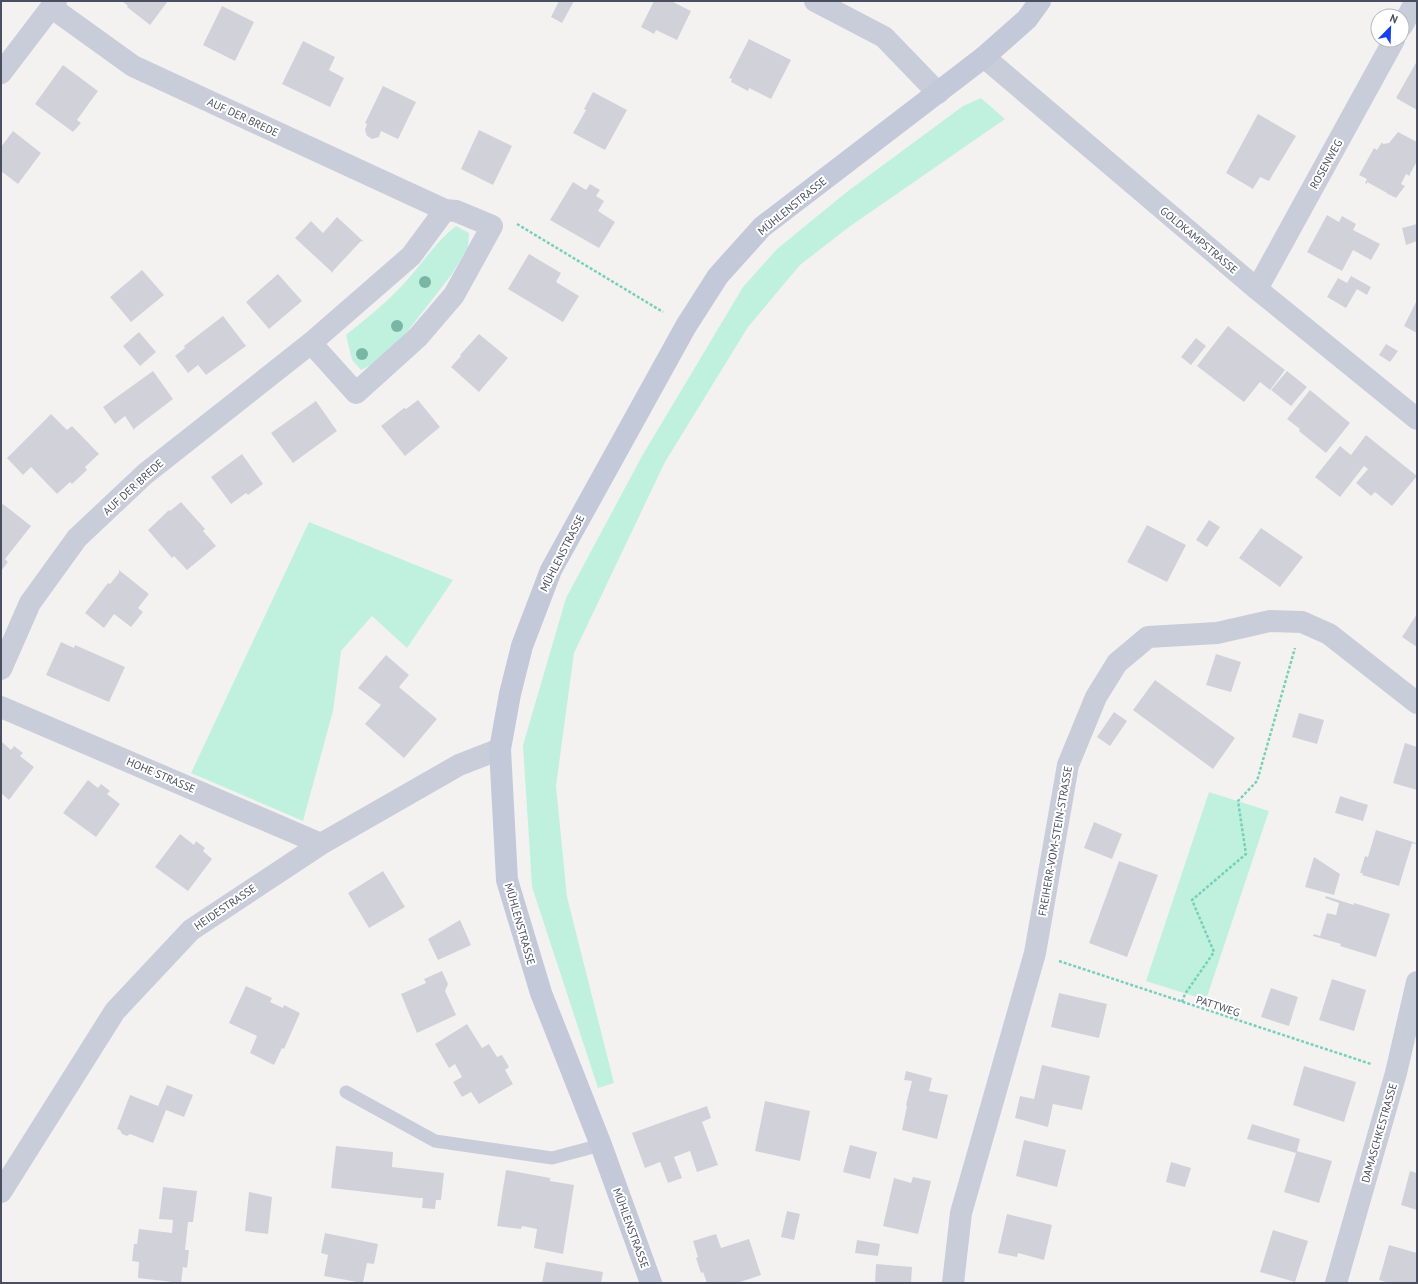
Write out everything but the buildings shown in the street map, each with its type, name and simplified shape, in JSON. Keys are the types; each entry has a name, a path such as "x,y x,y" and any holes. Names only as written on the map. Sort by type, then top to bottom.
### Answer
{"street":[{"path":"815,1 884,37 938,93"},
{"name":"MÜHLENSTRASSE","path":"651,1283 601,1145 541,992 507,880 500,749 510,694 522,646 551,570 686,326 718,276 762,227 984,57 1027,19 1040,1"},
{"path":"1410,12 1416,1"},
{"path":"1,73 54,4"},
{"name":"AUF DER BREDE","path":"54,4 134,66 445,210 456,211 492,226"},
{"name":"ROSENWEG","path":"1257,289 1390,48"},
{"name":"GOLDKAMPSTRASSE","path":"984,57 1257,289 1417,419"},
{"name":"AUF DER BREDE","path":"1,669 30,603 77,538 145,474 311,343 411,256 445,210"},
{"path":"311,343 356,393 418,337 454,295 492,226"},
{"name":"FREIHERR-VOM-STEIN-STRASSE","path":"953,1283 960,1213 1035,953 1068,765 1096,697 1117,663 1148,637 1217,633 1270,620 1302,622 1329,634 1417,703"},
{"name":"HOHE STRASSE","path":"1,707 321,844"},
{"name":"HEIDESTRASSE","path":"1,1192 115,1011 191,930 321,844 459,765 500,749"},
{"name":"DAMASCHKESTRASSE","path":"1336,1283 1396,1073 1417,982"}],"lane":[{"path":"346,1092 435,1141 552,1158 601,1145"}],"path":[{"path":"492,226 516,223 686,326"},
{"path":"1182,1002 1185,994 1214,952 1192,900 1246,854 1238,801 1257,781 1302,622"},
{"name":"PATTWEG","path":"1035,953 1396,1073"}],"green space":[{"path":"981,98 1005,119 849,227 800,265 748,327 665,462 574,653 556,786 567,897 614,1083 598,1088 532,887 523,745 566,598 642,456 743,287 777,249 848,191 963,106"},
{"path":"456,226 469,233 468,247 452,274 407,332 376,363 361,370 352,360 346,335 394,294 436,245"},
{"path":"309,522 453,580 407,648 372,616 341,651 333,711 303,821 191,773"},
{"path":"1209,792 1269,811 1206,1000 1146,981"}]}
